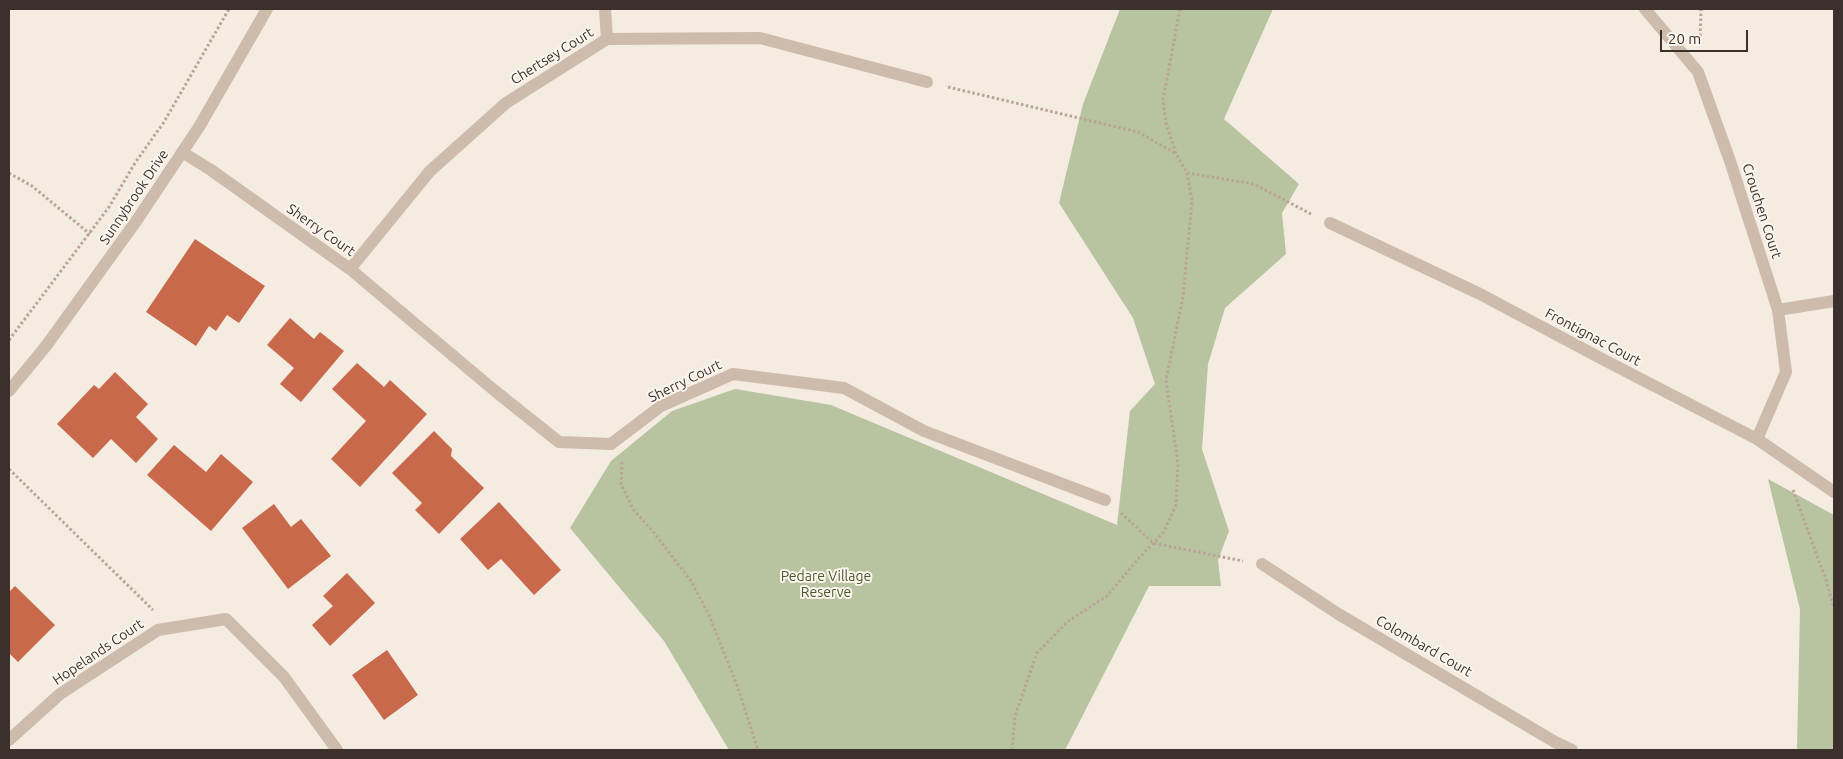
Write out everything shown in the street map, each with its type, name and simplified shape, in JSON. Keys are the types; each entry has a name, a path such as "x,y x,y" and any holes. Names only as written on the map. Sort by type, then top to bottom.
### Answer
{"street":[{"name":"Sunnybrook Drive","path":"9,391 46,346 118,248 199,127 267,9"},
{"path":"605,9 607,39"},
{"name":"Crouchen Court","path":"1645,9 1698,72 1730,161 1778,310 1786,372 1757,439"},
{"name":"Chertsey Court","path":"350,269 436,165 506,103 607,39 760,38 927,82"},
{"name":"Sherry Court","path":"182,152 211,170 350,269 495,391 559,442 611,444 661,406 733,374 844,388 924,431 1105,500"},
{"name":"Frontignac Court","path":"1330,223 1480,294 1614,366 1757,439 1834,492"},
{"path":"1778,310 1834,302"},
{"name":"Colombard Court","path":"1262,564 1340,615 1572,750"},
{"name":"Hopelands Court","path":"9,740 60,694 158,630 226,619 284,677 337,750"}],"path":[{"path":"9,340 109,207 134,163 164,122 229,9"},
{"path":"1012,750 1015,716 1037,653 1067,622 1107,596 1163,533 1176,505 1178,464 1166,380 1184,287 1192,201 1188,173 1176,154 1166,123 1162,100 1180,9"},
{"path":"927,82 1138,132 1176,154"},
{"path":"9,173 32,186 90,234"},
{"path":"1188,173 1254,184 1330,223"},
{"path":"624,434 621,484 633,509 655,534 690,581 709,615 738,688 758,750"},
{"path":"1780,454 1826,580 1834,608"},
{"path":"9,469 172,628"},
{"path":"1105,500 1128,518 1153,544 1262,564"}],"green space":[{"name":"Pedare Village Reserve","path":"1120,9 1273,9 1224,119 1299,184 1282,213 1286,254 1225,308 1208,364 1202,449 1229,531 1218,560 1221,586 1149,586 1065,750 729,750 664,641 570,528 611,461 672,411 735,389 831,405 1117,525 1130,411 1155,384 1133,318 1059,203 1083,104"},
{"path":"1768,479 1834,515 1834,750 1797,750 1800,609"}],"building":[{"path":"195,239 265,286 239,323 227,315 216,331 209,326 196,346 146,312"},
{"path":"290,318 314,339 320,332 344,351 301,402 280,384 294,368 267,345"},
{"path":"357,363 384,387 390,380 427,414 360,487 331,459 366,421 332,389"},
{"path":"115,372 148,404 136,417 158,439 136,463 111,439 93,458 57,424 94,385 99,389"},
{"path":"434,431 452,449 451,456 484,488 439,534 415,510 422,503 392,473"},
{"path":"174,445 206,472 221,454 253,482 211,531 147,475"},
{"path":"499,502 561,570 534,595 501,559 488,570 460,539"},
{"path":"274,504 291,527 301,519 331,556 288,589 242,528"},
{"path":"347,573 375,603 330,646 312,625 333,606 323,596"},
{"path":"15,586 55,625 18,662 9,653 9,592"},
{"path":"387,650 418,695 384,720 352,675"}]}
